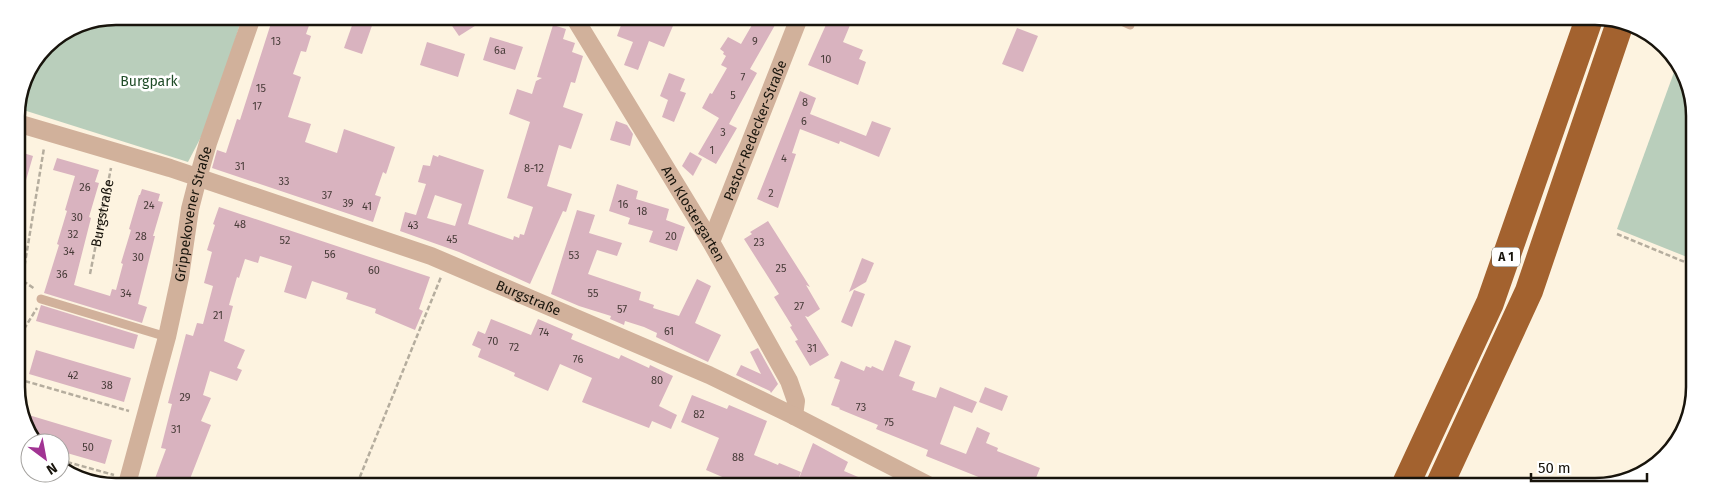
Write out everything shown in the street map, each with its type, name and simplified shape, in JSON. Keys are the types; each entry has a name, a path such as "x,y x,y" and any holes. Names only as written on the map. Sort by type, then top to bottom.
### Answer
{"highway":[{"name":"A 1","path":"1408,478 1490,303 1586,25"},
{"name":"A 1","path":"1444,478 1529,291 1618,28"}],"street":[{"name":"Grippekovener Straße","path":"129,478 167,337 180,277 190,210 198,178 208,143 249,25"},
{"name":"Am Klostergarten","path":"579,25 711,242 789,381 796,401 794,416"},
{"name":"Pastor-Redecker-Straße","path":"711,242 796,25"},
{"name":"Burgstraße","path":"25,126 170,168 447,262 709,375 914,478"}],"lane":[{"path":"41,299 167,337"}],"path":[{"path":"25,262 46,132"},
{"name":"Burgstraße","path":"90,274 114,151"},
{"path":"1617,234 1686,263"},
{"path":"359,478 447,262"},
{"path":"25,381 145,416"},
{"path":"70,463 116,478"}],"green space":[{"name":"Burgpark","path":"116,25 240,25 213,114 188,162 25,111 28,92 40,65 60,44 76,34 92,28"},
{"path":"1674,71 1681,86 1686,116 1686,257 1617,229"}],"building":[{"path":"270,25 309,25 306,34 311,36 306,52 301,51 293,74 301,77 288,117 311,124 305,142 337,153 344,129 395,147 386,174 383,172 375,195 381,197 373,222 212,168 217,150 226,153 237,119 240,120"},
{"path":"352,25 372,25 362,54 344,48"},
{"path":"451,25 476,25 459,36"},
{"path":"553,25 566,29 563,39 575,43 572,52 583,56 575,83 571,82 563,107 583,114 571,149 559,145 547,186 572,194 566,212 563,211 530,284 459,252 400,231 405,212 416,215 426,184 418,182 423,165 430,166 433,155 438,157 439,155 484,170 468,224 513,240 514,236 519,238 520,234 524,235 533,207 507,198 530,122 509,114 517,89 532,94 536,81 542,78 537,77","holes":["435,195 462,204 455,226 427,218"]},
{"path":"621,25 673,25 664,47 649,41 638,70 624,65 633,42 617,36"},
{"path":"752,25 775,25 750,69 757,73 729,124 737,128 716,164 698,154 719,118 702,108 727,68 721,65 726,56 720,49 728,37 741,44"},
{"path":"826,25 850,25 843,42 863,50 859,59 866,62 858,85 808,65"},
{"path":"1017,28 1038,36 1023,72 1002,64"},
{"path":"490,37 523,47 515,70 483,60"},
{"path":"427,42 465,54 458,77 420,65"},
{"path":"669,73 685,79 680,91 686,93 674,122 662,117 668,100 660,96"},
{"path":"800,91 816,98 810,114 866,136 872,121 891,128 879,157 840,141 839,144 800,129 792,153 796,154 778,208 757,199"},
{"path":"616,121 627,125 633,134 630,146 610,140"},
{"path":"690,152 702,159 693,176 682,166"},
{"path":"25,154 33,156 25,184"},
{"path":"57,158 99,170 95,182 99,183 89,217 91,218 74,285 110,296 112,289 116,290 123,264 121,263 131,230 129,229 139,195 142,189 160,194 158,201 163,202 153,236 155,236 138,304 147,307 142,323 44,293 59,245 57,244 75,176 53,170"},
{"path":"617,184 638,191 636,199 669,209 666,220 685,227 677,251 649,242 653,231 628,224 630,218 609,211"},
{"path":"219,207 430,277 419,309 423,311 415,330 375,313 376,309 346,299 348,293 312,281 306,299 284,292 292,266 260,256 258,263 245,259 239,278 237,277 229,305 233,306 224,341 245,350 237,368 242,370 237,381 210,371 203,395 211,398 201,421 211,425 190,478 155,478 166,449 161,448 172,404 168,403 186,334 193,336 197,323 203,324 213,286 204,283 212,252 207,250 215,225 213,224"},
{"path":"577,210 595,215 589,233 622,243 617,256 597,250 588,274 641,292 639,300 654,305 653,308 679,316 697,279 711,286 695,323 721,335 708,362 656,337 657,333 644,327 625,321 624,325 610,319 611,316 579,306 551,294"},
{"path":"768,221 810,287 806,285 820,309 808,317 805,316 829,355 810,366 795,341 798,340 790,327 792,326 774,297 779,294 744,239 752,234 750,232"},
{"path":"862,258 874,263 866,282 849,292"},
{"path":"854,290 865,294 852,327 841,322"},
{"path":"41,305 138,335 134,349 36,321"},
{"path":"491,319 531,335 538,319 573,334 571,339 619,359 621,355 649,368 650,365 673,376 659,406 677,415 671,429 652,421 649,428 582,402 592,378 560,364 548,391 514,376 515,373 478,357 481,349 472,345 478,331 485,334"},
{"path":"895,340 911,346 899,376 915,382 912,390 936,398 940,387 977,402 972,413 954,406 940,444 966,454 977,427 990,433 986,443 998,448 997,451 1040,468 1036,478 981,478 926,456 928,450 876,429 878,425 831,405 840,380 834,378 841,361 864,371 866,366 871,368 872,366 883,371"},
{"path":"758,348 778,384 771,393 736,375 741,365 761,374 750,352"},
{"path":"36,350 131,378 124,402 29,374"},
{"path":"985,387 1008,396 1002,411 979,402"},
{"path":"692,395 727,409 729,405 767,421 754,455 801,472 799,478 725,478 706,470 719,438 681,422"},
{"path":"30,415 112,440 105,464 70,454 70,433 37,433"},
{"path":"813,443 848,462 844,471 860,478 799,478"}]}
